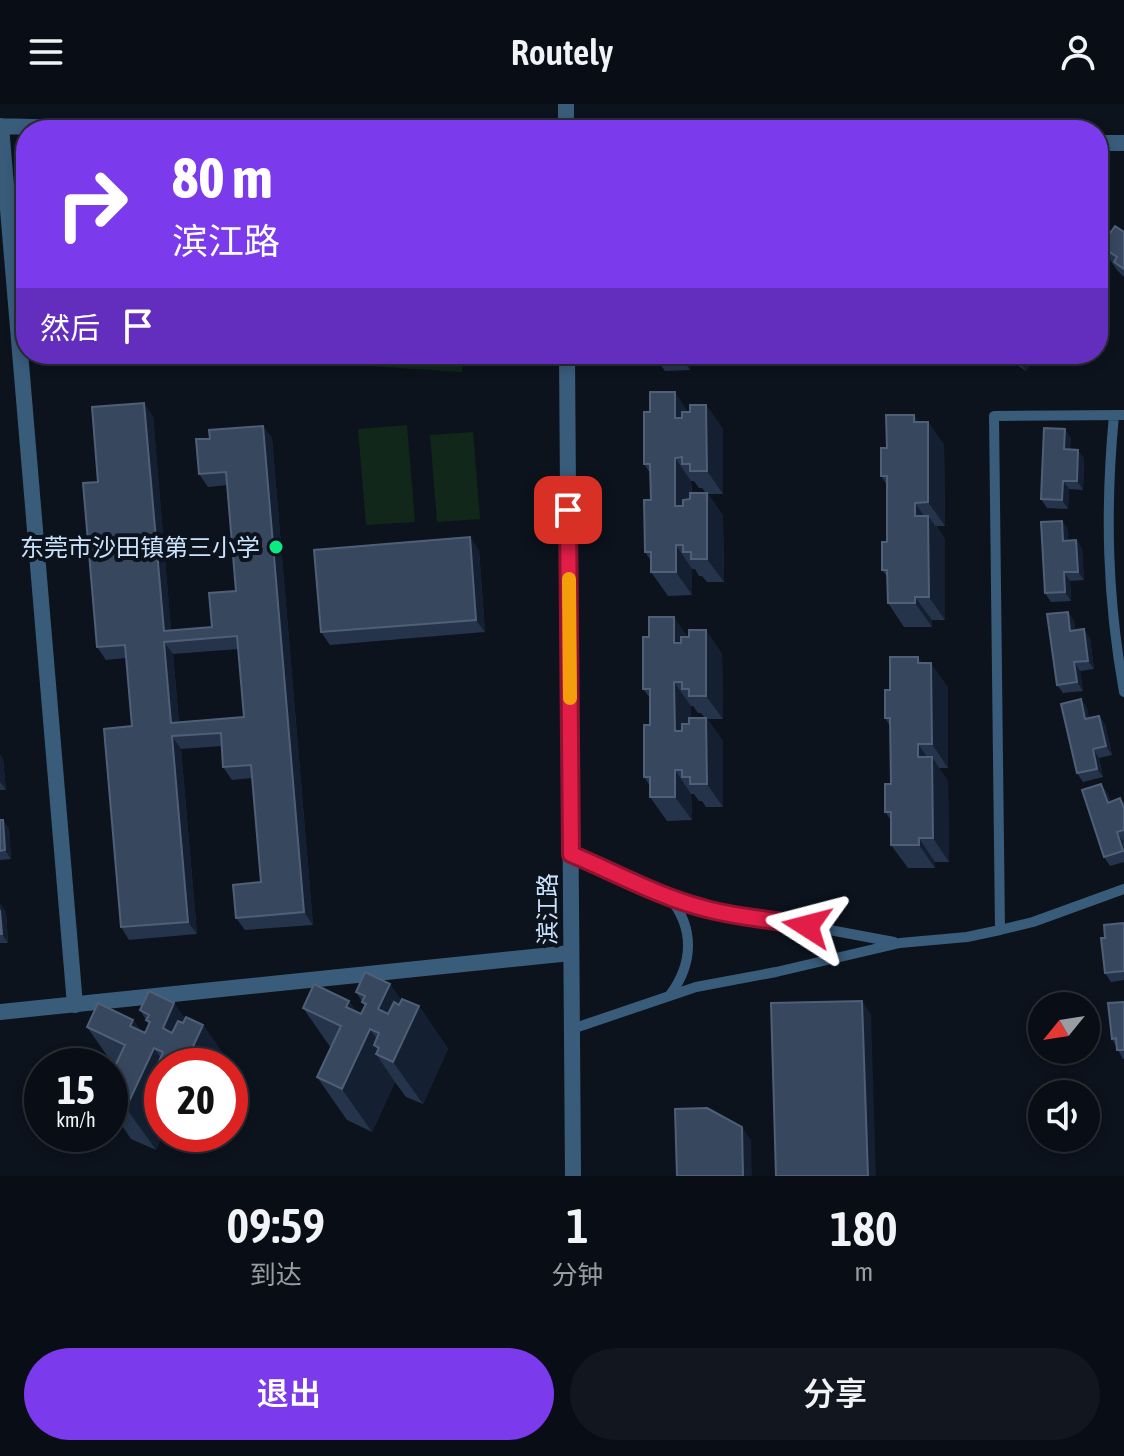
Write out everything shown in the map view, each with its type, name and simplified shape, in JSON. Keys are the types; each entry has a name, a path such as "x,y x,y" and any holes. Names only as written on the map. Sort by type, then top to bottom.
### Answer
{"street":[{"path":"0,126 16,314"},
{"path":"20,364 75,1005"},
{"name":"滨江路","path":"567,364 573,1176"},
{"path":"0,1012 571,953"}],"lane":[{"path":"1000,930 994,416 1119,415 1109,478 1108,558 1124,692"},
{"path":"571,854 700,908 900,943"},
{"path":"572,1029 670,995 723,981 900,943 956,938 1033,922 1124,889"},
{"path":"668,896 683,918 689,945 684,972 670,995"}],"green space":[{"path":"337,364 462,364 462,372"},
{"path":"407,425 415,522 366,525 358,429"},
{"path":"473,432 480,519 437,522 430,435"}],"building":[{"path":"1115,226 1124,232 1124,269 1114,262 1117,257 1108,251 1108,236"},
{"path":"650,392 675,392 675,418 682,418 682,412 690,412 690,405 706,405 707,471 690,471 690,464 682,464 682,457 675,458 675,506 683,506 683,500 690,499 690,493 707,493 707,559 691,559 691,552 683,552 683,545 676,545 676,572 651,572 651,552 645,552 644,500 651,500 650,464 644,464 644,412 650,412"},
{"path":"144,403 164,631 212,627 209,593 236,591 226,472 199,474 196,439 210,439 209,430 263,426 304,912 236,918 233,885 261,882 251,765 223,767 221,733 172,736 188,922 121,927 104,729 132,726 125,645 97,647 83,483 98,482 92,407","holes":["237,636 244,717 171,723 164,642"]},
{"path":"886,415 914,415 914,422 928,422 928,502 915,503 915,516 928,516 929,597 915,597 915,603 888,603 887,570 882,570 882,542 887,542 887,476 881,476 881,448 887,448"},
{"path":"1044,428 1065,429 1064,449 1078,450 1077,481 1063,481 1062,500 1041,499"},
{"path":"1062,521 1063,541 1076,540 1078,572 1064,572 1065,592 1045,593 1041,522"},
{"path":"470,537 476,620 321,632 314,550"},
{"path":"1068,612 1070,631 1084,629 1088,661 1074,662 1077,682 1057,685 1047,614"},
{"path":"649,617 674,617 674,643 681,643 681,637 689,637 689,630 706,630 706,696 689,696 689,689 682,689 682,682 674,682 675,731 682,731 682,724 689,724 689,718 706,718 707,784 690,784 690,777 682,777 682,770 675,770 675,797 650,797 650,777 644,777 644,725 650,725 650,689 643,689 643,637 649,637"},
{"path":"890,657 918,657 918,663 931,663 932,744 918,744 918,757 932,757 933,838 919,838 919,845 891,845 891,812 885,812 885,784 891,784 890,718 885,718 885,690 890,690"},
{"path":"1081,699 1085,719 1099,716 1106,746 1093,749 1097,769 1077,773 1061,704"},
{"path":"1101,784 1108,803 1120,798 1124,809 1124,830 1117,832 1123,851 1104,857 1082,790"},
{"path":"0,820 3,820 5,850 0,851"},
{"path":"1124,923 1124,971 1105,973 1101,938 1105,938 1104,925"},
{"path":"365,972 390,984 378,1009 388,1014 394,1002 399,1005 402,999 419,1006 393,1062 376,1054 379,1048 374,1045 379,1033 370,1029 342,1089 317,1077 341,1026 303,1008 314,984 349,1001 346,1007 361,1014 366,1004 362,1002 365,996 356,992"},
{"path":"149,991 174,1003 163,1028 172,1033 178,1021 183,1023 186,1017 203,1025 192,1048 144,1048 144,1069 128,1104 128,1048 87,1027 98,1003 133,1020 130,1026 145,1033 150,1022 146,1020 149,1015 140,1010"},
{"path":"862,1001 868,1176 776,1176 771,1003"},
{"path":"1124,1002 1124,1050 1117,1050 1116,1038 1112,1039 1108,1003"},
{"path":"707,1108 742,1127 743,1176 677,1176 675,1109"}],"slow traffic":[{"path":"569,579 570,698"}],"place":[{"name":"东莞市沙田镇第三小学","path":"276,547"}],"route":[{"path":"568,510 571,854 700,908 807,926"}]}
